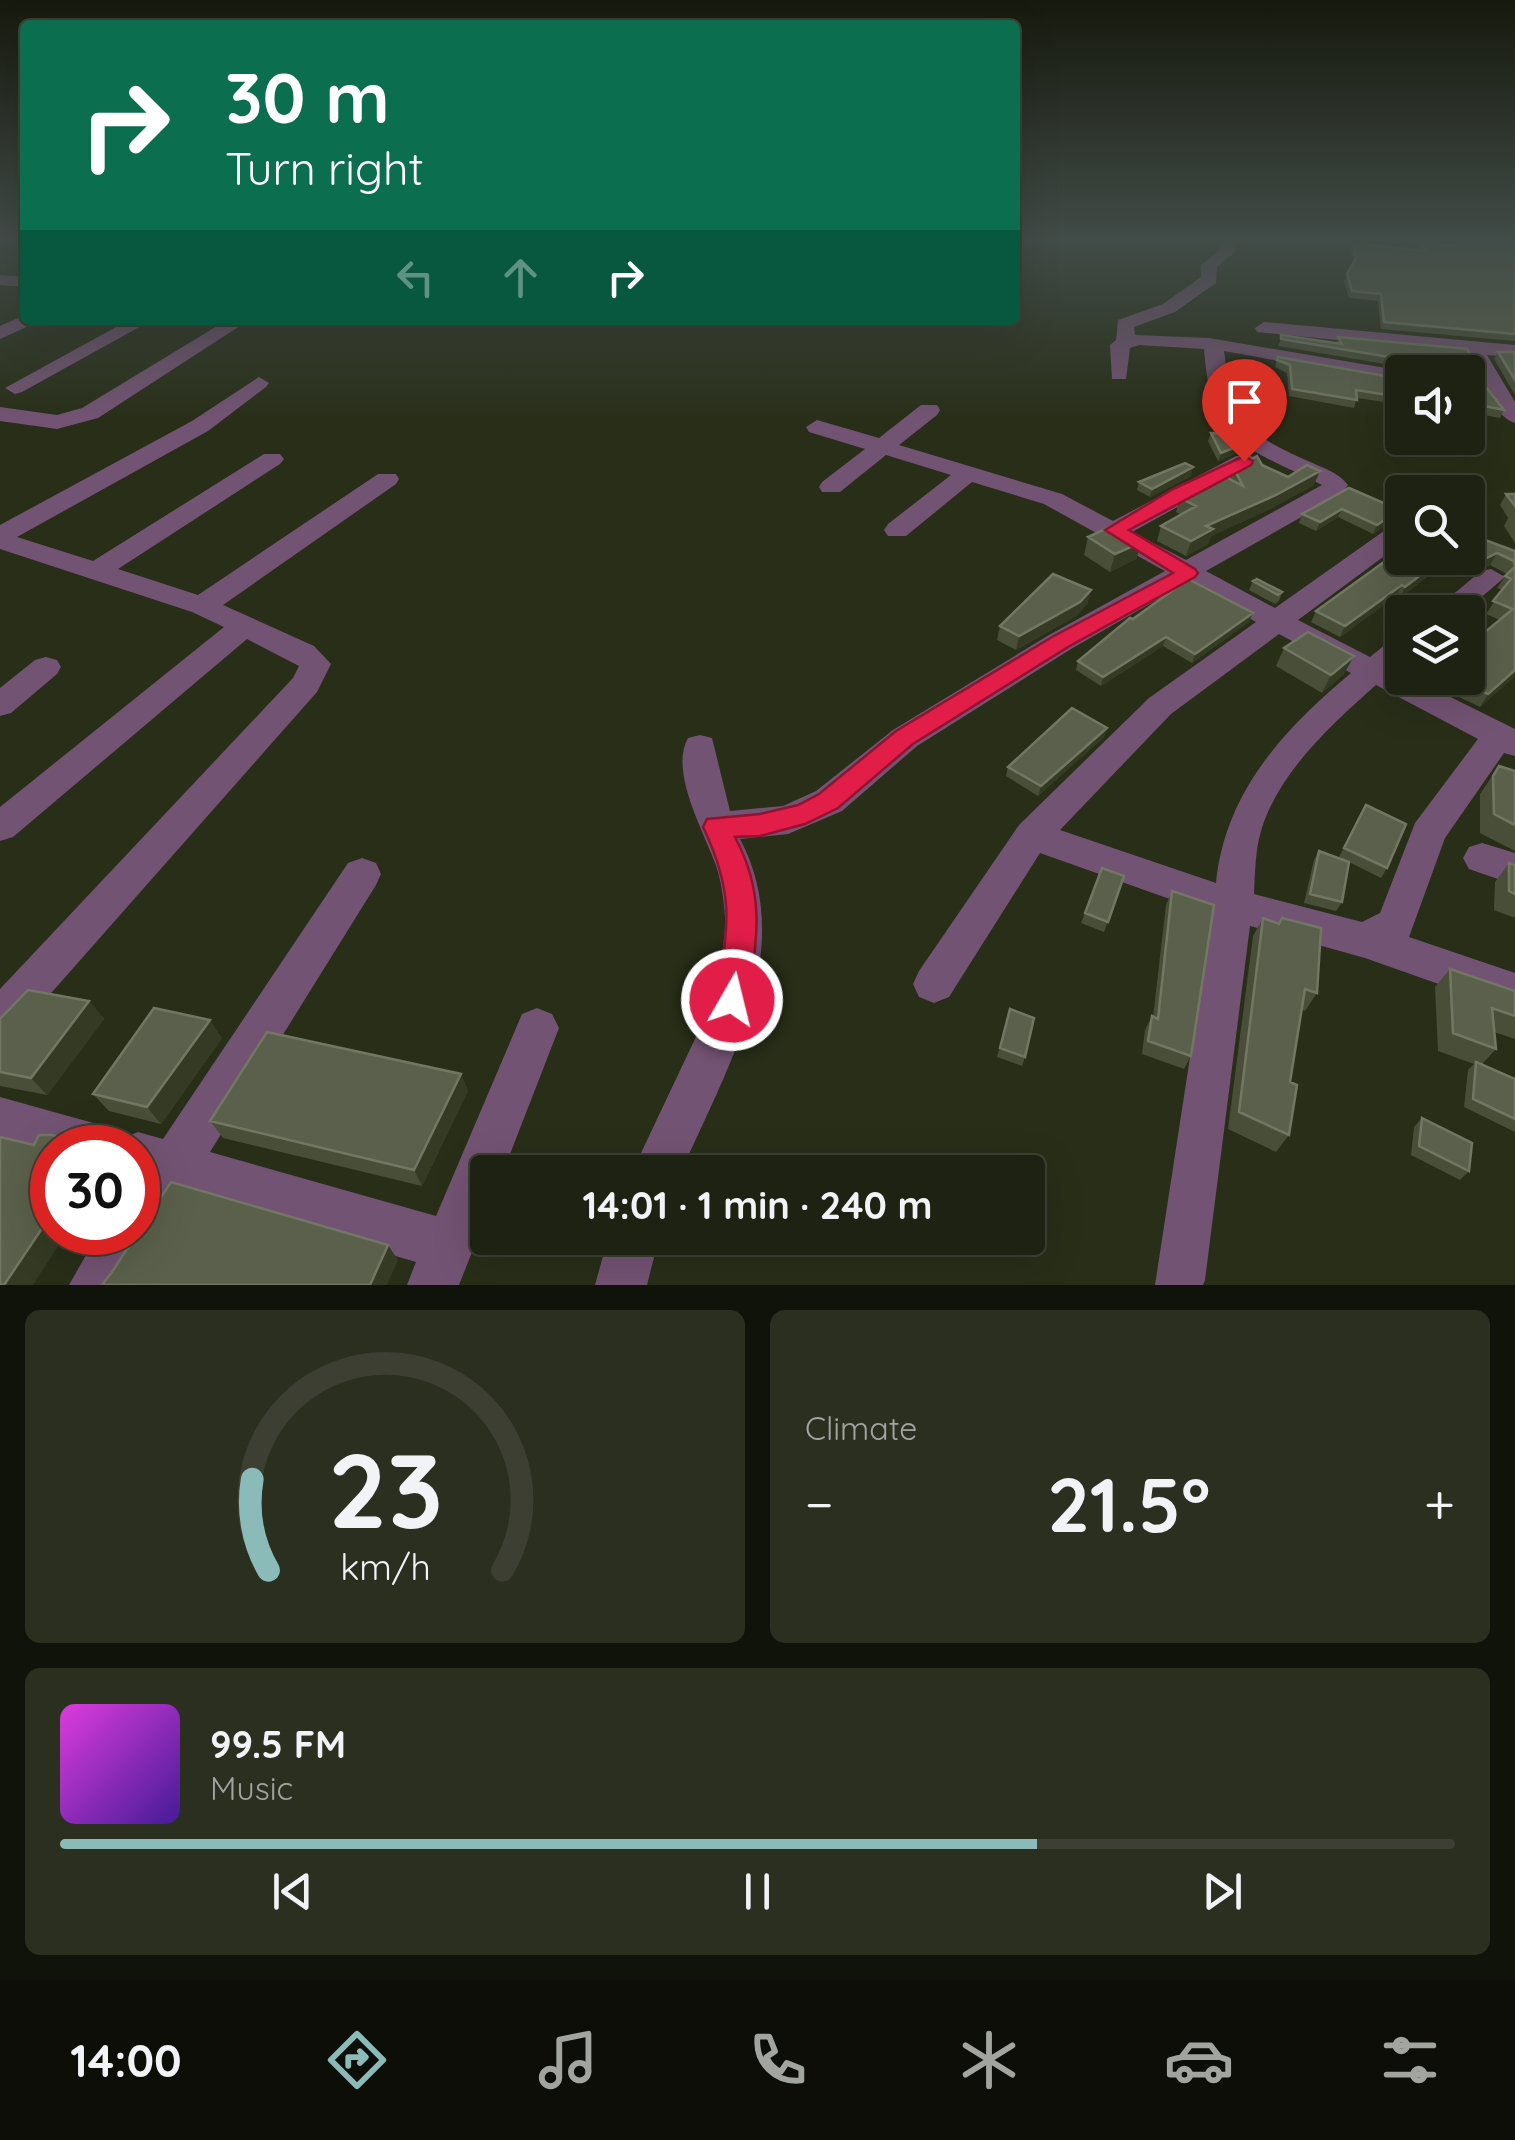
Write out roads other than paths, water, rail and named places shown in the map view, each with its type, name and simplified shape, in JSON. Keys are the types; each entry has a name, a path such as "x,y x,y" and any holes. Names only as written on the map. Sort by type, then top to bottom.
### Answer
{"street":[{"path":"1126,340 1125,324 1178,302"},
{"path":"5,391 133,325"},
{"path":"0,414 57,422 90,413 232,325"},
{"path":"1264,328 1515,351"},
{"path":"1119,375 1120,345 1126,340 1148,338 1218,345 1385,373"},
{"path":"716,827 788,820 817,808 904,738 1060,642 1188,573 1336,485 1263,447 1229,418 1221,400 1214,350 1218,345"},
{"path":"1474,348 1507,402"},
{"path":"0,538 200,426 259,383"},
{"path":"831,487 930,410"},
{"path":"818,427 1053,499 1506,740 1428,834 1396,924 1365,940"},
{"path":"97,571 272,459"},
{"path":"1115,530 1179,492 1244,461"},
{"path":"897,530 970,472"},
{"path":"202,606 388,478"},
{"path":"0,538 202,606 303,654 316,664 306,684 0,1020"},
{"path":"934,984 1032,834 1160,706 1385,543"},
{"path":"1467,595 1490,577"},
{"path":"0,827 244,626"},
{"path":"1179,1280 1241,834 1268,775 1385,660"},
{"path":"0,705 46,668"},
{"path":"664,1155 716,1044 732,1000 744,918 736,865 716,827 701,769 700,747"},
{"path":"1032,834 1233,905 1365,940 1515,992"},
{"path":"160,1154 362,874"},
{"path":"160,1161 441,1266 537,1028"},
{"path":"0,1121 30,1129"},
{"path":"94,1285 114,1255"},
{"path":"620,1285 629,1255"}]}
